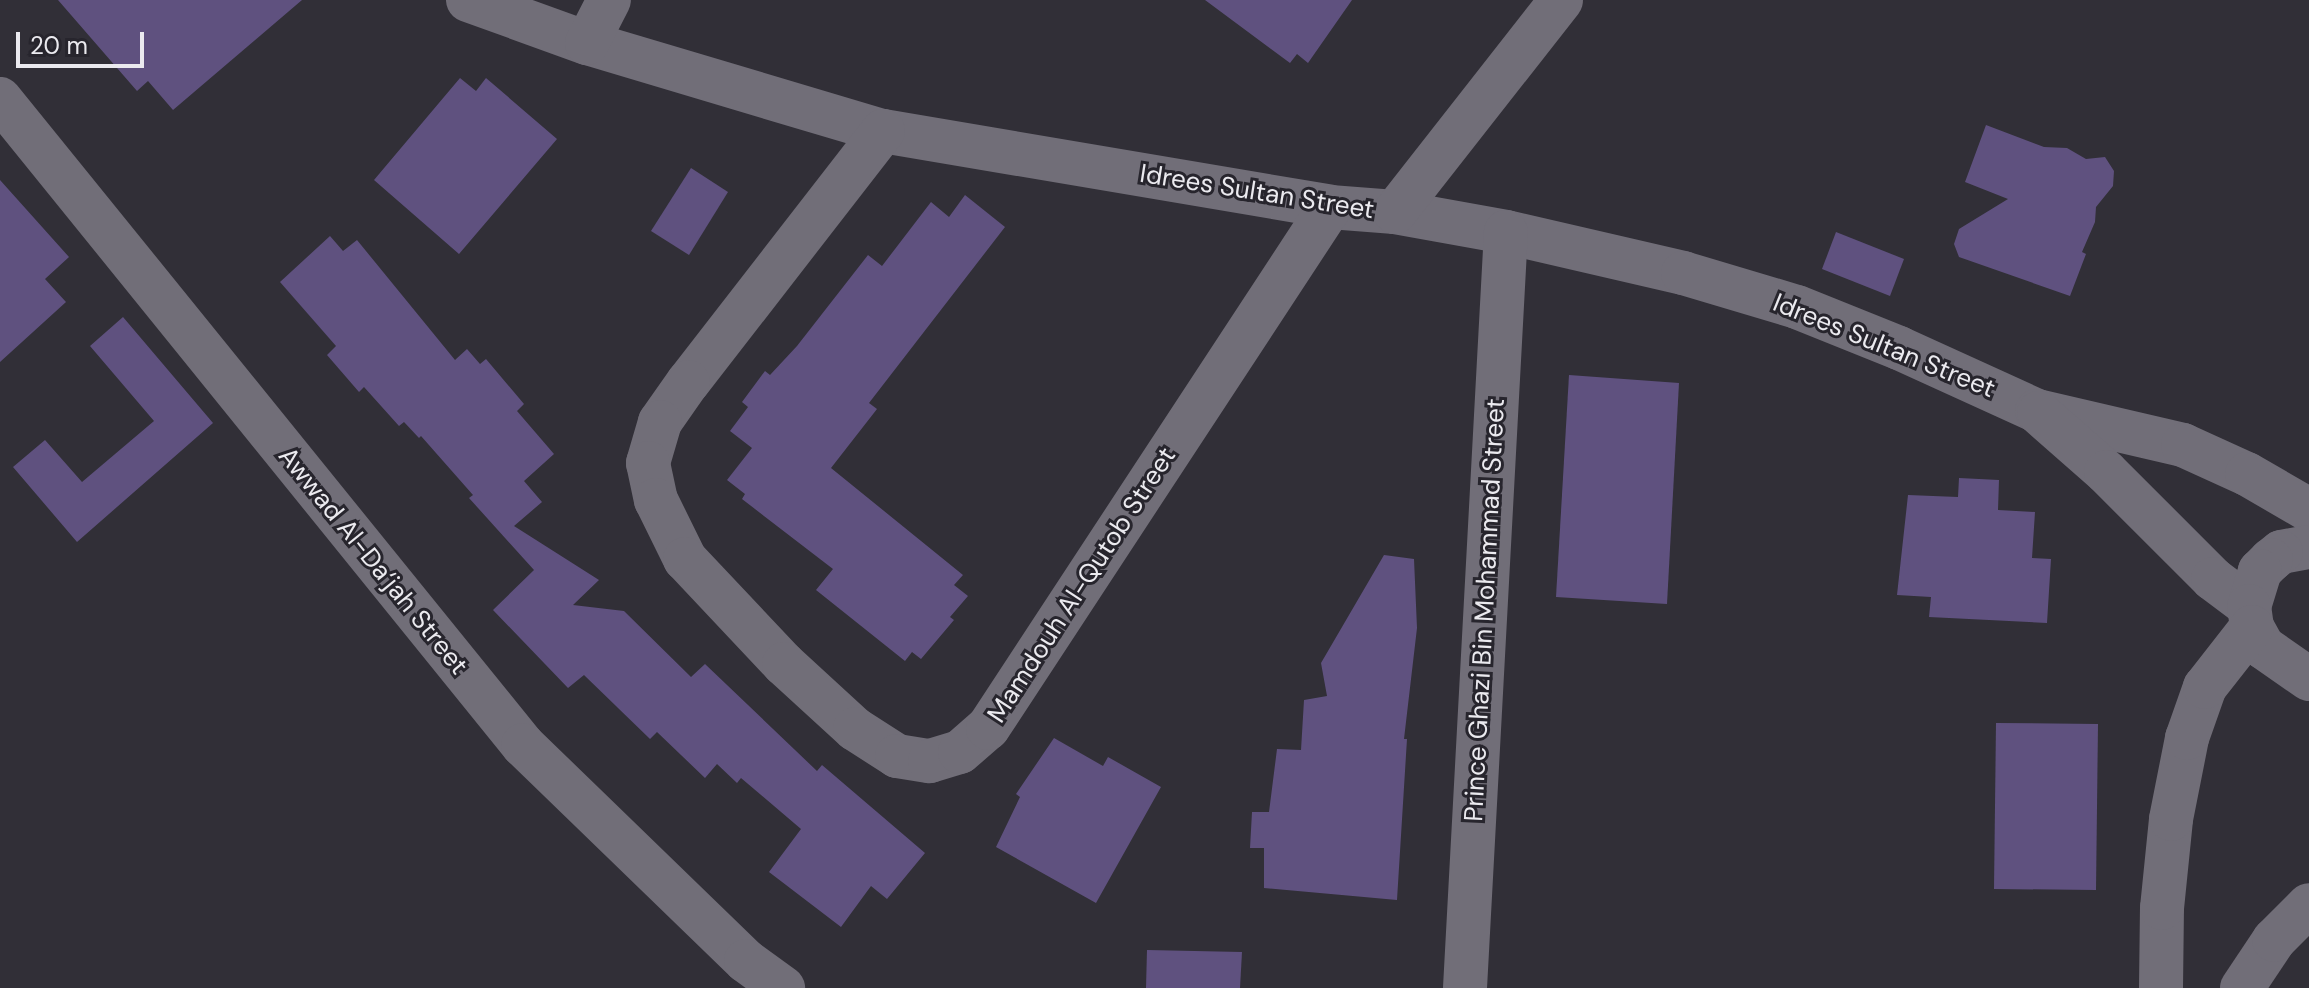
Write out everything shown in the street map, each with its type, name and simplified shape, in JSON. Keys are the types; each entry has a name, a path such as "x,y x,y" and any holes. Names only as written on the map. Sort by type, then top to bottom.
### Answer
{"street":[{"name":"Idrees Sultan Street","path":"468,0 587,43 883,131 1330,207 1395,212 1506,232 1683,273 1797,307 1899,348 2037,411 2183,445 2247,474 2309,510"},
{"path":"587,43 609,0"},
{"path":"1395,212 1561,0"},
{"name":"Awwad Al-Da‘jah Street","path":"0,99 523,745 746,961 783,988"},
{"name":"Mamdouh Al-Qutob Street","path":"883,131 688,382 660,422 648,463 656,500 685,559 784,664 855,729 897,756 930,761 960,752 988,728 1330,207"},
{"name":"Prince Ghazi Bin Mohammad Street","path":"1465,988 1506,232"},
{"name":"Idrees Sultan Street","path":"2037,411 2106,472 2251,616 2263,647 2309,679"},
{"path":"2161,988 2162,908 2168,849 2187,738 2205,687 2251,616 2260,571 2281,552 2309,547"},
{"path":"2242,988 2274,940 2309,905"}],"building":[{"path":"58,0 302,0 173,110 148,81 137,91"},
{"path":"1205,0 1352,0 1308,63 1297,54 1290,63"},
{"path":"460,78 476,91 486,78 557,139 459,254 374,180"},
{"path":"1986,125 2044,147 2067,148 2086,159 2105,157 2114,171 2113,186 2096,207 2095,222 2082,252 2086,254 2070,296 1959,257 1954,244 1959,229 2008,199 1965,182"},
{"path":"691,168 728,192 689,255 651,231"},
{"path":"0,180 69,257 45,279 66,302 0,362"},
{"path":"965,195 1005,227 869,403 877,409 831,468 963,575 954,585 968,596 950,617 954,620 921,659 912,652 905,661 816,590 833,569 742,499 745,494 727,480 752,448 730,431 748,407 742,402 765,371 770,375 797,346 868,255 882,266 931,202 949,217"},
{"path":"1836,232 1904,259 1890,296 1822,269"},
{"path":"330,236 343,251 357,240 455,360 467,349 480,364 486,359 524,404 517,411 554,454 524,481 542,502 514,526 599,580 573,605 624,611 691,677 705,664 817,771 822,765 925,853 887,899 871,886 841,927 769,872 801,829 741,778 737,783 717,764 705,778 657,732 650,739 584,675 568,688 493,610 534,570 469,498 473,495 421,436 419,438 404,422 399,426 364,387 359,392 327,355 336,346 280,282"},
{"path":"123,317 213,423 77,542 13,467 45,440 82,482 154,421 90,346"},
{"path":"1569,375 1679,383 1667,604 1556,597"},
{"path":"1959,478 1999,480 1998,510 2035,512 2032,558 2051,559 2047,623 1929,617 1931,597 1897,595 1908,495 1958,497"},
{"path":"1384,555 1414,559 1417,628 1404,739 1407,739 1397,900 1264,888 1264,848 1250,848 1252,812 1269,812 1277,749 1301,750 1304,700 1327,696 1321,663"},
{"path":"1996,723 2098,724 2096,890 1994,889"},
{"path":"1054,738 1103,766 1108,757 1161,787 1096,903 996,847 1020,797 1016,794"},
{"path":"1147,950 1242,952 1240,988 1146,988"}]}
